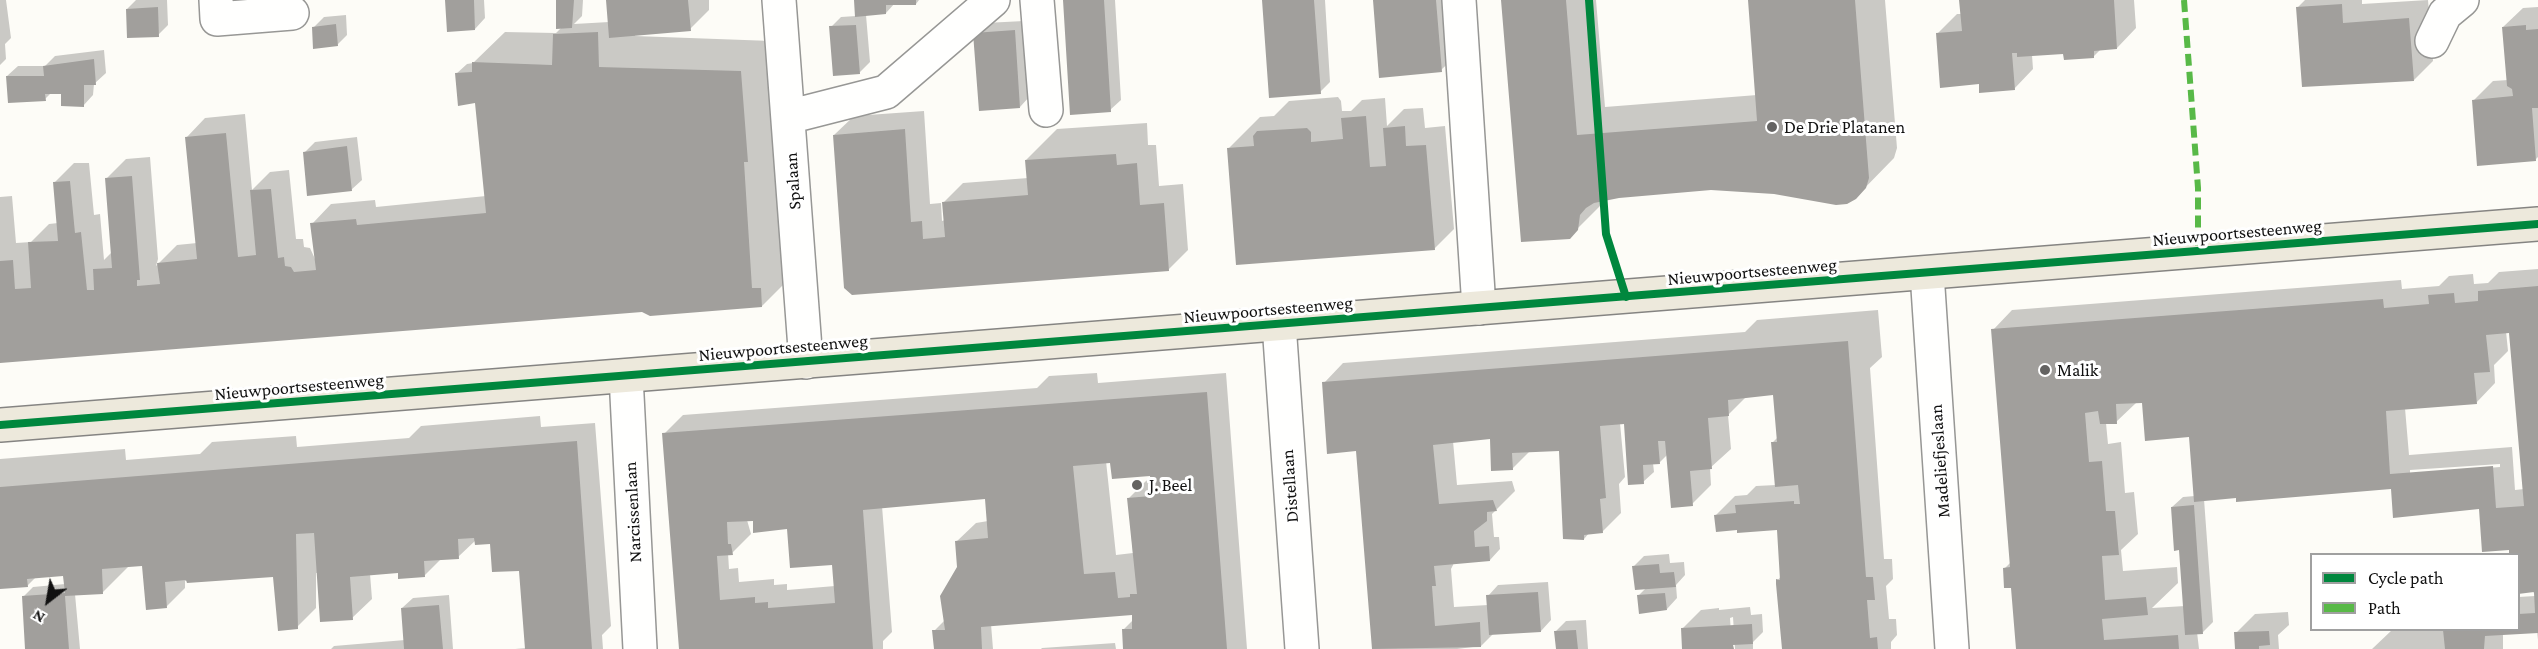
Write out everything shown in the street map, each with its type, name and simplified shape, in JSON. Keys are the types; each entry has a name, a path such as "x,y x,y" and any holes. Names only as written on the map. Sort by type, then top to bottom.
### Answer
{"main road":[{"name":"Nieuwpoortsesteenweg","path":"0,425 2538,224"}],"street":[{"path":"216,0 217,19 292,13"},
{"name":"Spalaan","path":"779,0 806,362"},
{"path":"788,117 886,92 993,0"},
{"path":"1037,0 1046,110"},
{"path":"1460,0 1479,308"},
{"path":"2432,41 2445,14 2462,0"},
{"name":"Madeliefjeslaan","path":"1927,273 1952,649"},
{"name":"Distellaan","path":"1279,324 1302,649"},
{"name":"Narcissenlaan","path":"626,376 640,649"}],"building":[{"path":"445,0 474,0 475,30 447,32"},
{"path":"556,0 574,0 572,28 556,29"},
{"path":"606,0 688,0 691,31 609,38"},
{"path":"854,0 916,0 916,5 886,5 886,14 855,17"},
{"path":"1063,0 1104,0 1111,112 1070,115"},
{"path":"1262,0 1314,0 1321,94 1269,98"},
{"path":"1373,0 1436,0 1442,72 1379,78"},
{"name":"De Drie Platanen","path":"1501,0 1566,0 1577,135 1757,121 1748,0 1855,0 1869,178 1866,188 1856,199 1847,204 1836,205 1774,194 1711,190 1619,198 1594,203 1586,208 1580,215 1578,230 1570,239 1521,242"},
{"path":"1959,0 2114,0 2117,49 2094,51 2094,58 2064,60 2063,54 2017,57 2017,53 2012,53 2015,90 1979,93 1979,84 1940,88 1936,33 1962,31"},
{"path":"2342,4 2343,23 2409,18 2414,81 2302,87 2296,7"},
{"path":"158,7 159,37 127,38 126,9"},
{"path":"336,24 338,46 313,49 312,27"},
{"path":"856,25 860,74 833,76 829,26"},
{"path":"2526,25 2526,30 2538,29 2538,108 2532,108 2536,161 2477,166 2472,100 2513,96 2512,89 2507,86 2502,27"},
{"path":"1015,30 1020,108 979,111 973,33"},
{"path":"598,32 599,67 741,71 748,162 744,162 752,288 761,288 762,307 650,316 642,312 0,363 0,261 13,260 15,289 31,288 28,242 58,241 53,182 70,181 75,233 81,232 87,290 94,290 93,269 112,268 105,178 132,176 140,280 137,280 137,286 160,284 157,263 197,259 185,137 226,133 238,257 256,255 250,190 271,189 278,258 284,257 285,266 291,267 294,272 316,270 310,223 356,219 357,225 486,213 475,103 458,106 455,73 472,72 472,62 552,65 553,34"},
{"path":"94,59 96,85 84,85 84,107 61,106 61,94 45,94 46,101 8,103 6,76 44,76 43,66"},
{"path":"1366,116 1370,167 1386,166 1383,128 1405,126 1406,146 1426,145 1435,250 1236,265 1227,148 1254,146 1253,136 1257,131 1307,128 1311,132 1311,142 1343,139 1341,118"},
{"path":"905,129 911,222 922,221 923,239 945,237 942,202 1028,195 1025,160 1116,154 1117,165 1137,163 1140,205 1164,203 1169,271 852,295 844,288 833,135"},
{"path":"347,146 352,191 307,196 303,152"},
{"path":"2538,286 2538,633 2485,636 2484,649 2445,649 2443,631 2520,631 2520,614 2535,613 2534,592 2520,594 2520,553 2509,553 2509,550 2482,552 2479,509 2393,518 2391,489 2236,502 2236,498 2194,502 2189,437 2145,441 2142,403 2116,404 2117,424 2100,424 2098,411 2085,413 2089,462 2102,461 2106,511 2115,511 2119,555 2102,556 2105,600 2146,597 2148,615 2102,619 2104,640 2178,635 2179,649 2016,649 2011,588 2004,588 2003,568 2010,567 1991,329 2383,299 2384,308 2429,304 2428,295 2454,293 2455,303 2478,301 2478,291","holes":["2509,333 2524,506 2496,508 2493,466 2390,474 2386,411 2477,404 2474,373 2490,372 2486,335"]},
{"path":"1848,341 1866,577 1873,577 1875,600 1867,600 1870,638 1877,637 1878,649 1782,649 1776,584 1776,579 1780,580 1777,530 1716,532 1714,515 1736,513 1735,505 1794,501 1794,504 1800,504 1798,485 1775,487 1771,442 1777,442 1773,395 1728,400 1729,416 1708,418 1712,469 1690,471 1693,506 1671,508 1665,441 1658,441 1660,464 1643,465 1644,484 1628,485 1624,424 1600,426 1606,498 1600,499 1603,533 1584,535 1584,540 1563,539 1559,451 1512,453 1513,470 1491,471 1490,439 1433,445 1439,504 1493,500 1497,511 1487,512 1487,521 1474,531 1475,547 1489,546 1490,561 1434,566 1436,586 1432,586 1435,626 1480,622 1481,647 1372,649 1356,451 1327,454 1322,382"},
{"path":"1207,392 1227,649 1123,649 1122,629 1132,629 1132,615 981,627 982,649 934,649 932,630 945,630 940,596 957,567 955,541 988,538 985,499 863,510 873,649 679,649 662,433","holes":["1110,463 1112,479 1150,476 1151,496 1127,498 1137,594 1130,594 1130,597 1118,598 1115,572 1084,574 1073,466","753,521 753,533 787,529 790,568 832,565 835,603 768,608 768,602 755,603 755,597 720,600 717,556 733,555 731,544 728,544 727,522"]},
{"path":"577,441 592,649 525,649 519,571 492,572 490,544 475,545 474,538 458,539 459,559 424,561 425,577 398,579 398,573 350,577 353,620 320,622 314,533 296,534 298,629 278,631 273,577 187,583 186,580 165,582 167,608 146,610 142,566 102,569 103,594 65,596 69,649 25,649 22,596 65,593 63,576 27,579 28,587 0,589 0,487"},
{"path":"2194,505 2203,634 2185,635 2179,550 2174,551 2171,507"},
{"path":"1659,564 1660,573 1674,572 1676,587 1635,590 1632,566"},
{"path":"1538,592 1541,632 1489,635 1486,595"},
{"path":"1665,593 1667,610 1639,614 1637,595"},
{"path":"439,605 443,649 404,649 401,608"},
{"path":"1752,624 1753,644 1733,645 1734,649 1682,649 1681,628"},
{"path":"1576,630 1578,649 1556,649 1554,631"},
{"path":"2269,631 2270,645 2259,646 2259,649 2235,649 2234,632"}],"marked path":[{"path":"2184,0 2198,188 2198,251"}],"cycle path":[{"path":"1589,0 1606,234 1626,297"},
{"path":"0,425 2538,224"}],"place":[{"name":"De Drie Platanen","path":"1772,127"},
{"name":"Malik","path":"2045,370"},
{"name":"J. Beel","path":"1137,485"}]}
